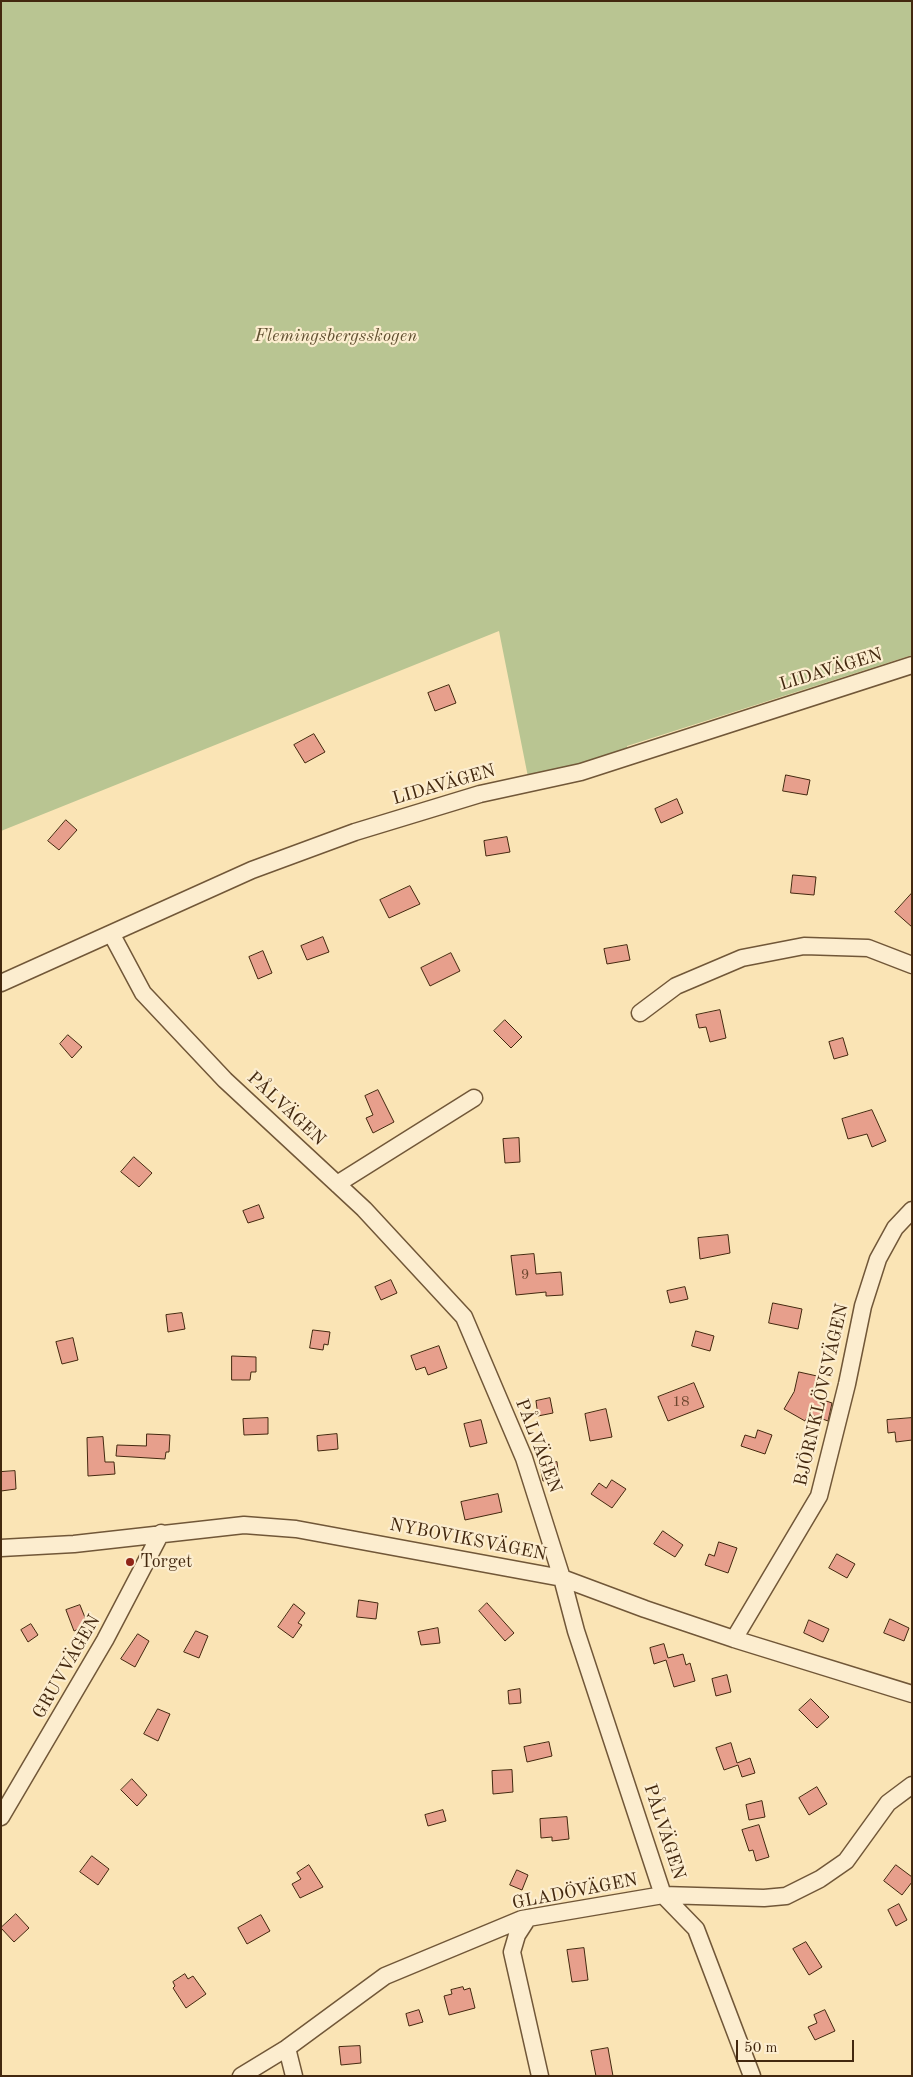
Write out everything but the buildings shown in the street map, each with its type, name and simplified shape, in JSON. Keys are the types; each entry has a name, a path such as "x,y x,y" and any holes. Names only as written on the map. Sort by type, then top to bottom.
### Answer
{"street":[{"name":"LIDAVÄGEN","path":"1,983 112,935 252,870 354,832 480,794 581,772 912,666"},
{"name":"PÅLVÄGEN","path":"112,935 143,993 225,1080 364,1209 464,1317 524,1458 562,1578 576,1631 663,1895 696,1929 752,2076"},
{"path":"640,1013 676,986 742,958 804,946 868,948 912,965"},
{"path":"337,1184 474,1098"},
{"name":"BJÖRNKLÖVSVÄGEN","path":"734,1639 819,1496 847,1384 863,1306 875,1268 896,1228 912,1210"},
{"name":"NYBOVIKSVÄGEN","path":"1,1548 74,1544 244,1525 274,1526 562,1578 645,1610 912,1694"},
{"name":"GRUVVÄGEN","path":"1,1817 105,1640 161,1533"},
{"name":"GLADÖVÄGEN","path":"241,2076 287,2048 384,1976 528,1918 663,1895 764,1898 786,1896 820,1879 846,1861 888,1803 912,1785"},
{"path":"528,1918 516,1935 512,1952 540,2076"},
{"path":"287,2048 294,2076"}],"green space":[{"name":"Flemingsbergsskogen","path":"1,1 912,1 912,655 627,746 629,756 528,777 499,631 1,831"}],"place":[{"name":"Torget","path":"130,1562"}]}
